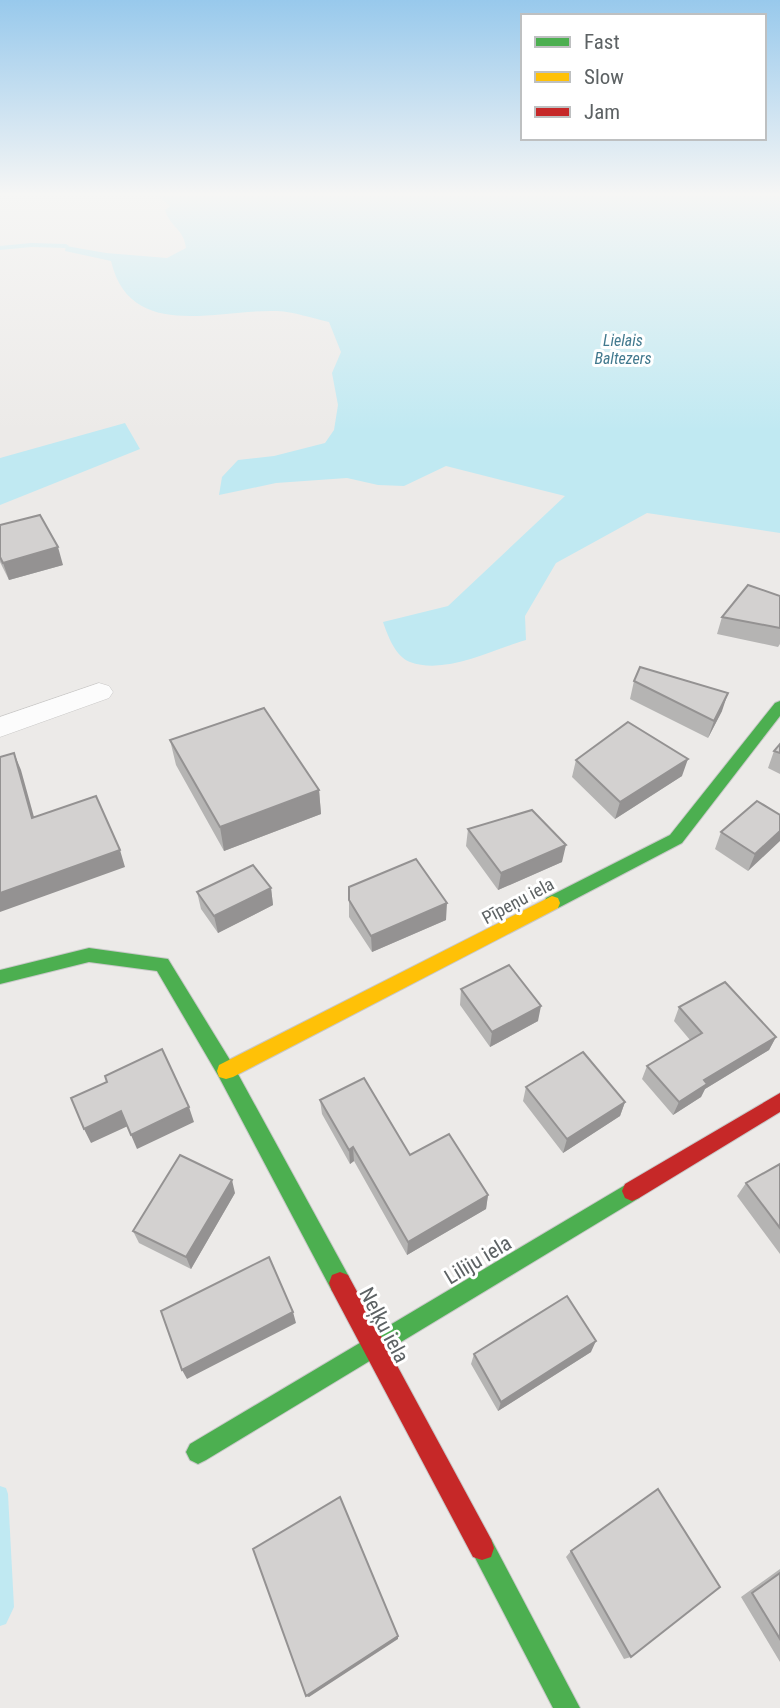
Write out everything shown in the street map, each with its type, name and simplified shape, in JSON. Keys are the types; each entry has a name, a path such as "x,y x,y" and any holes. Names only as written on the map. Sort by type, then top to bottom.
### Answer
{"street":[{"path":"0,727 99,692"},
{"name":"Pīpeņu iela","path":"226,1071 676,839 780,706"},
{"name":"Neļķu iela","path":"0,977 89,956 162,964 226,1071 567,1708"},
{"name":"Liliju iela","path":"198,1452 780,1102"}],"water":[{"name":"Lielais Baltezers","path":"116,273 780,273 780,533 647,513 556,563 525,616 526,640 453,663 424,665 410,662 400,655 393,645 383,622 448,606 565,496 446,466 404,486 378,485 347,478 276,483 219,495 222,477 238,460 274,456 325,443 334,430 338,405 332,373 341,352 329,322 277,311 179,316 156,312 137,303 121,286"},
{"path":"125,423 140,449 0,505 0,458"}],"building":[{"path":"40,515 58,547 3,563 0,557 0,525"},
{"path":"748,585 780,596 780,628 722,617"},
{"path":"640,667 728,693 714,721 634,681"},
{"path":"264,708 319,790 220,827 170,740"},
{"path":"628,722 688,759 620,802 576,760"},
{"path":"14,753 32,818 96,796 120,850 0,893 0,757"},
{"path":"757,801 780,815 780,831 755,854 721,832"},
{"path":"532,810 566,845 501,873 468,829"},
{"path":"416,859 447,903 371,936 349,900 349,887"},
{"path":"253,865 271,888 214,916 197,892"},
{"path":"509,965 541,1006 492,1032 461,989"},
{"path":"725,982 776,1037 704,1080 707,1084 679,1102 647,1066 702,1033 679,1007"},
{"path":"162,1049 189,1107 131,1135 121,1111 84,1129 71,1098 107,1082 105,1076"},
{"path":"583,1052 625,1102 567,1139 526,1087"},
{"path":"364,1078 410,1155 449,1134 488,1195 408,1242 353,1147 349,1150 320,1100"},
{"path":"180,1155 232,1180 186,1257 133,1231"},
{"path":"780,1164 780,1228 746,1183"},
{"path":"269,1257 293,1312 182,1370 161,1311"},
{"path":"567,1296 596,1341 501,1402 474,1354"},
{"path":"658,1489 720,1587 631,1657 571,1551"},
{"path":"340,1497 398,1636 306,1696 253,1549"},
{"path":"780,1573 780,1639 752,1593"}],"waterway":[{"path":"0,1494 6,1607 0,1618"}],"traffic: fast":[{"path":"552,903 676,839 780,706"},
{"path":"0,977 89,955 162,964 226,1071 340,1283"},
{"path":"198,1452 632,1191"},
{"path":"482,1548 567,1708"}],"traffic: slow":[{"path":"226,1071 552,903"}],"traffic: jam":[{"path":"632,1191 780,1102"},
{"path":"340,1283 482,1548"}]}
